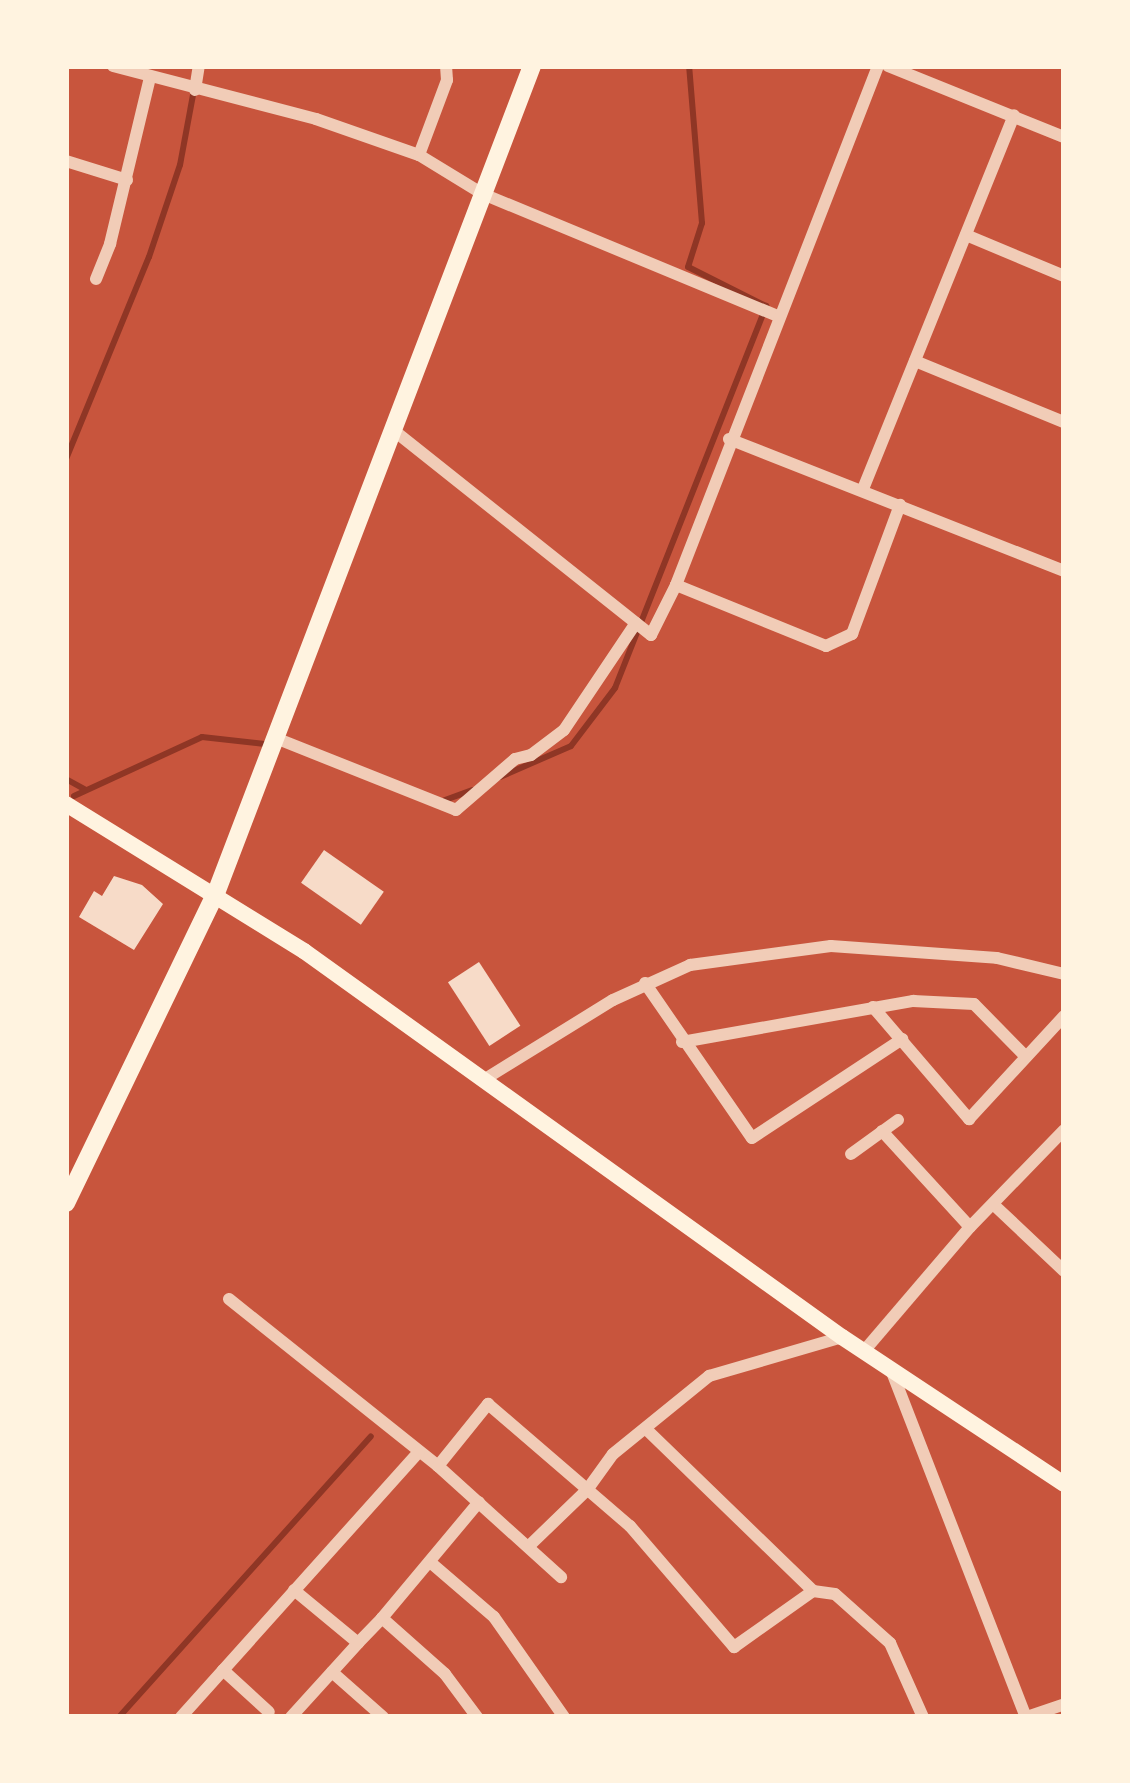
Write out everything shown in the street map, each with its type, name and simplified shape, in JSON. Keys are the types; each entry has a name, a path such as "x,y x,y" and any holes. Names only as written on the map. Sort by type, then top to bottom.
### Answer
{"main road":[{"path":"66,1203 216,893 272,736 532,66"},
{"path":"66,804 216,893 485,1079 842,1337 1064,1484"}],"street":[{"path":"112,66 316,119 419,155 483,194 778,316"},
{"path":"195,90 200,66"},
{"path":"419,155 447,80 446,66"},
{"path":"392,429 651,634 676,585 878,66"},
{"path":"888,66 1064,136"},
{"path":"97,279 127,180 150,78"},
{"path":"862,489 1014,116"},
{"path":"66,161 127,180"},
{"path":"966,235 1064,276"},
{"path":"915,361 1064,422"},
{"path":"729,440 1064,571"},
{"path":"676,585 826,646 852,634 900,505"},
{"path":"272,736 456,810 515,759 531,755 564,730 636,623"},
{"path":"485,1079 645,982 690,965 831,946 998,958 1064,974"},
{"path":"645,982 752,1138 902,1039"},
{"path":"682,1042 913,1001 974,1004 1026,1057"},
{"path":"873,1007 969,1119 1064,1016"},
{"path":"851,1154 898,1120"},
{"path":"864,1352 970,1227 1064,1130"},
{"path":"882,1131 970,1227"},
{"path":"994,1205 1064,1270"},
{"path":"229,1300 438,1466 561,1577"},
{"path":"530,1546 587,1490 614,1454 709,1376 842,1337"},
{"path":"892,1370 1026,1717 1064,1704"},
{"path":"438,1466 488,1404 630,1526 734,1647 813,1591"},
{"path":"646,1429 813,1591 835,1594 890,1643 923,1717"},
{"path":"181,1717 419,1452"},
{"path":"291,1717 479,1502"},
{"path":"430,1562 494,1617 564,1717"},
{"path":"294,1590 358,1643"},
{"path":"382,1618 445,1674 477,1717"},
{"path":"224,1670 268,1712"},
{"path":"332,1672 383,1717"}],"building":[{"path":"324,850 384,892 361,925 301,883"},
{"path":"114,876 142,885 163,904 134,950 79,917 94,891 102,896"},
{"path":"479,962 520,1026 489,1046 448,982"}],"waterway":[{"path":"500,777 571,746 615,688 766,306 688,267 702,223 689,66"},
{"path":"66,459 149,257 180,165 193,95"},
{"path":"74,796 202,737 265,744"},
{"path":"66,779 84,789"},
{"path":"445,800 472,790"},
{"path":"119,1717 371,1436"}]}
